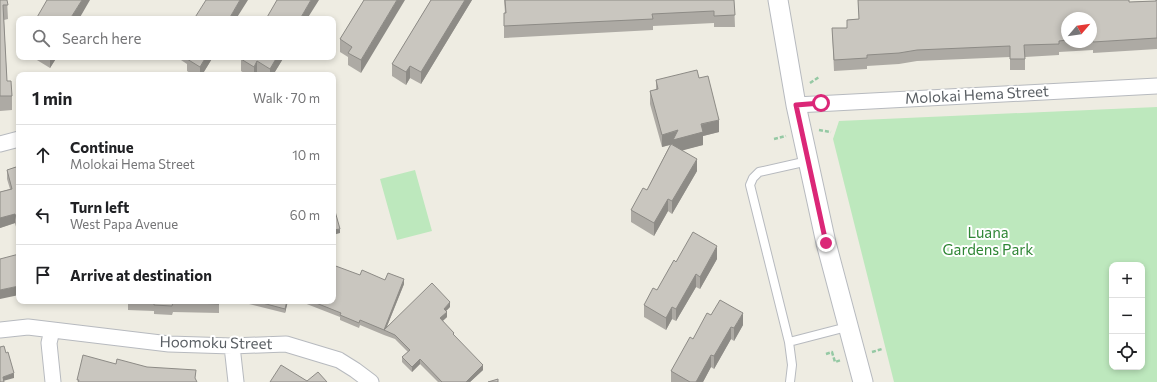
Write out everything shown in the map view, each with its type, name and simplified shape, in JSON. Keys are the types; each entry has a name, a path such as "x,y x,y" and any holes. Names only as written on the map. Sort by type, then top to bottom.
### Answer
{"street":[{"path":"778,0 796,105 808,161 847,327 863,382"},
{"name":"Molokai Hema Street","path":"796,105 1157,86"},
{"path":"0,144 16,140"},
{"name":"Hoomoku Street","path":"0,330 28,327 169,344 232,346 286,344 339,360 371,382"},
{"path":"52,330 49,343 53,382"},
{"path":"232,346 236,382"}],"lane":[{"path":"790,382 792,365 789,342 750,186 753,178 759,172 808,161"},
{"path":"789,342 847,327"}],"path":[{"path":"810,83 819,77"},
{"path":"818,130 831,132"},
{"path":"774,139 787,136"},
{"path":"869,352 882,349"},
{"path":"826,354 832,352 835,362 841,360"}],"green space":[{"name":"Luana Gardens Park","path":"1157,107 1157,382 894,382 833,139 839,121"},
{"path":"415,170 432,231 397,240 380,179"}],"building":[{"path":"0,0 7,0 8,5 3,5 7,81 11,81 12,96 0,96"},
{"path":"47,0 82,0 72,16 38,16"},
{"path":"206,0 240,0 231,16 196,16"},
{"path":"277,0 311,0 302,16 268,16"},
{"path":"364,0 397,0 361,60 348,53 352,47 340,39"},
{"path":"431,0 465,0 421,72 410,66 406,72 392,64"},
{"path":"505,0 734,0 735,15 714,16 714,11 652,14 653,19 504,26 504,13 506,13"},
{"path":"858,0 1129,0 1129,2 1157,0 1157,38 1097,42 1097,12 1061,12 1061,41 1059,41 1059,44 1024,45 1025,59 1010,59 1010,46 917,50 867,55 867,58 834,60 832,28 847,28 847,20 859,19"},
{"path":"189,60 204,60 200,67"},
{"path":"243,60 275,60 270,69 257,61 254,67"},
{"path":"697,70 699,78 708,76 719,120 701,124 703,132 673,140 678,130 662,135 650,91 658,89 656,80"},
{"path":"671,144 697,159 672,201 668,199 654,223 631,210 643,188 647,190"},
{"path":"16,167 16,218 15,214 0,218 0,192 12,189 7,170"},
{"path":"336,215 340,229 336,230"},
{"path":"693,232 717,246 700,277 696,274 676,309 672,307 666,318 644,305 653,288 657,290 674,260 676,262"},
{"path":"16,255 16,287 0,290 0,259"},
{"path":"336,266 360,275 362,270 385,280 388,273 404,279 384,330 360,320 359,323 340,315 341,313 318,304 336,304"},
{"path":"432,283 450,302 444,309 447,312 440,318 454,333 453,334 483,365 466,382 442,382 420,359 412,367 402,357 410,350 395,335 384,330"},
{"path":"720,300 743,313 734,328 731,327 714,356 711,355 696,382 690,382 671,371 690,337 693,339 707,313 711,315"},
{"path":"154,304 172,304 172,306"},
{"path":"266,304 286,304 285,309"},
{"path":"4,346 6,353 8,352 14,373 3,377 4,382 0,382 0,347"},
{"path":"83,355 116,364 117,359 147,367 196,370 195,378 197,382 78,382 79,380 77,380"},
{"path":"281,365 307,381 318,372 327,382 270,382"},
{"path":"498,379 498,382 488,382"}],"route":[{"path":"821,103 796,105 826,243"}]}
